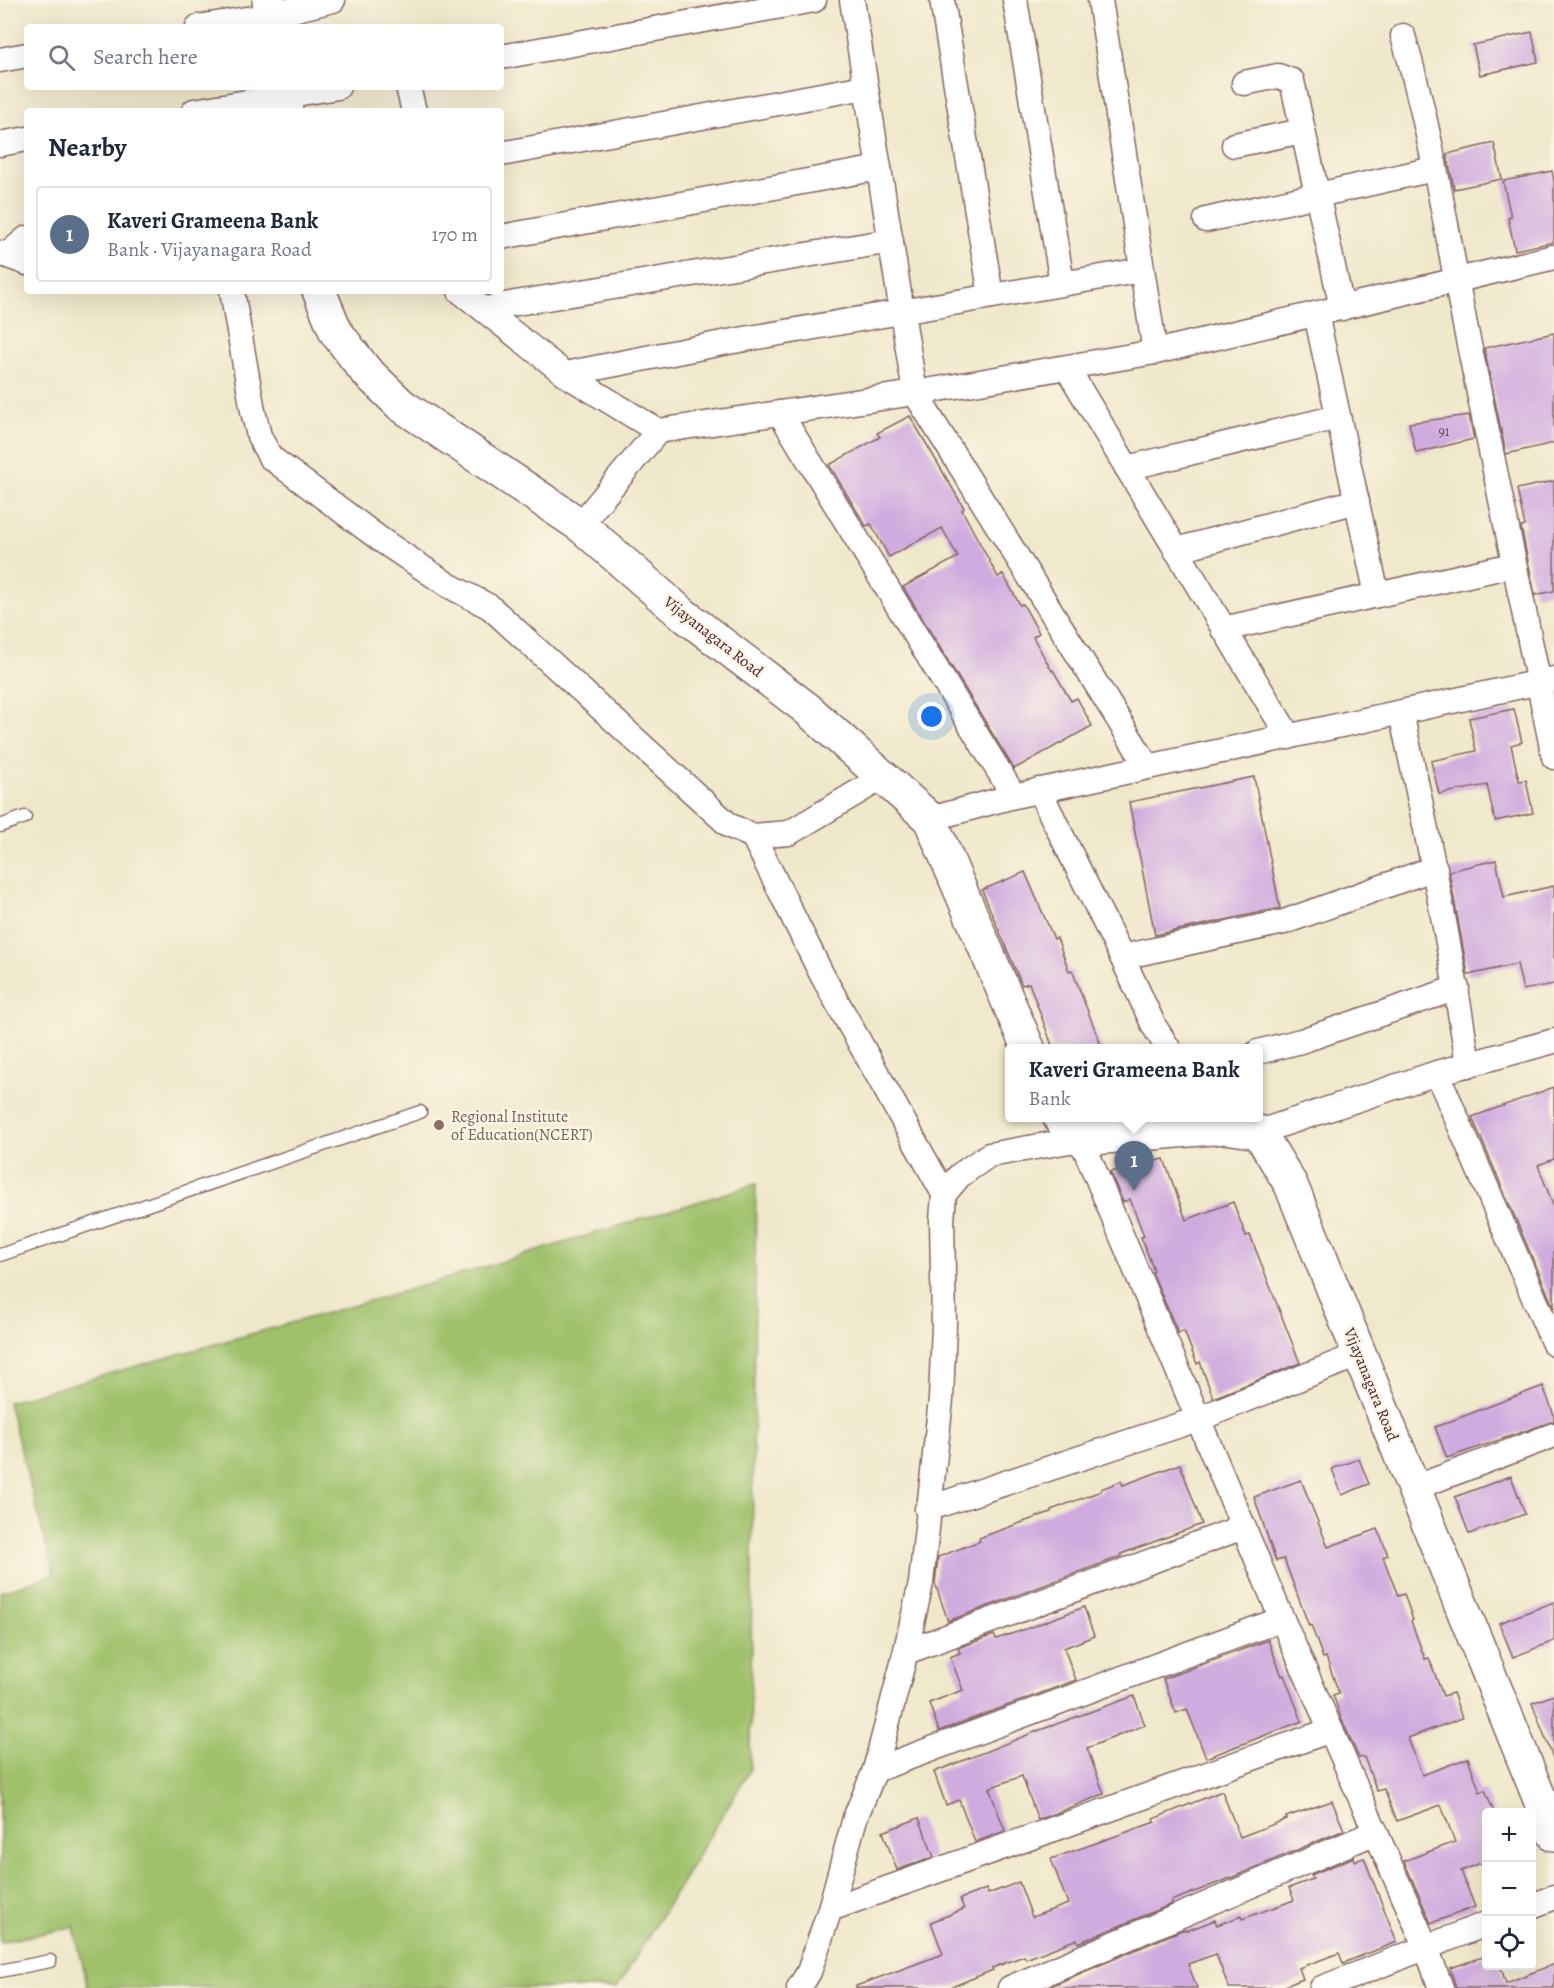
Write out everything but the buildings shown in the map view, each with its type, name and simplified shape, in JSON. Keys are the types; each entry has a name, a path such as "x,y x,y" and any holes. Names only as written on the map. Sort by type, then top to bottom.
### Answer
{"street":[{"path":"215,24 333,0"},
{"path":"504,56 814,0"},
{"path":"852,0 915,393 1148,767"},
{"path":"942,0 991,296"},
{"path":"1015,0 1062,283"},
{"path":"1100,0 1155,352"},
{"path":"1403,36 1413,69 1434,169 1513,565 1546,681 1554,757"},
{"path":"0,60 24,56"},
{"path":"1244,83 1278,76 1292,81 1342,308"},
{"path":"504,153 865,87"},
{"path":"215,108 323,90"},
{"path":"409,90 413,108"},
{"path":"1234,145 1303,131"},
{"path":"0,144 24,140"},
{"path":"504,236 879,168"},
{"path":"1206,220 1318,200 1434,169"},
{"path":"484,310 891,241"},
{"path":"11,257 24,242"},
{"path":"464,294 565,374 658,431 915,393 1155,352 1554,257"},
{"path":"565,374 728,342 1142,270"},
{"path":"233,294 253,411 259,436 270,457 381,540 448,585 490,607 730,826 753,836 789,833 883,777"},
{"name":"Vijayanagara Road","path":"320,294 336,332 365,370 400,405 580,525 680,612 806,708 930,819 1026,1044"},
{"path":"1316,314 1377,595"},
{"path":"1067,368 1289,737"},
{"path":"780,413 1014,796"},
{"path":"1127,468 1338,417"},
{"path":"580,525 658,431"},
{"path":"1176,550 1357,501"},
{"path":"1223,629 1513,565"},
{"path":"930,819 1039,790 1546,681"},
{"path":"1401,713 1435,868 1457,988 1468,1065"},
{"path":"1039,790 1154,1026 1165,1044"},
{"path":"753,836 822,975 944,1194 942,1221 944,1325 941,1398 927,1509 921,1583 906,1652 875,1770 855,1818 830,1909 809,1972 800,1988"},
{"path":"1122,957 1284,922 1435,868"},
{"path":"1263,1051 1301,1041 1457,988"},
{"path":"944,1194 960,1175 989,1155 1070,1128 1225,1127 1259,1132 1437,1074 1554,1041"},
{"path":"1437,1074 1554,1344"},
{"path":"1070,1128 1426,1947 1441,1988"},
{"name":"Vijayanagara Road","path":"1259,1132 1292,1185 1554,1834"},
{"path":"927,1509 1198,1419 1360,1354"},
{"path":"1414,1488 1554,1435"},
{"path":"906,1652 1243,1527"},
{"path":"875,1770 1282,1619"},
{"path":"830,1909 1331,1730"},
{"path":"1010,1988 1376,1832"},
{"path":"1536,1904 1554,1897"},
{"path":"1322,1988 1482,1925"}],"lane":[{"path":"0,826 25,817"},
{"path":"0,1255 420,1113"},
{"path":"0,1971 50,1961"}],"green space":[{"path":"756,1184 750,1770 617,1988 88,1988 74,1927 0,1942 0,1592 54,1574 8,1402 419,1287"}],"place":[{"name":"Regional Institute of Education(NCERT)","path":"439,1125"},
{"name":"Kaveri Grameena Bank","path":"1134,1191"}]}
